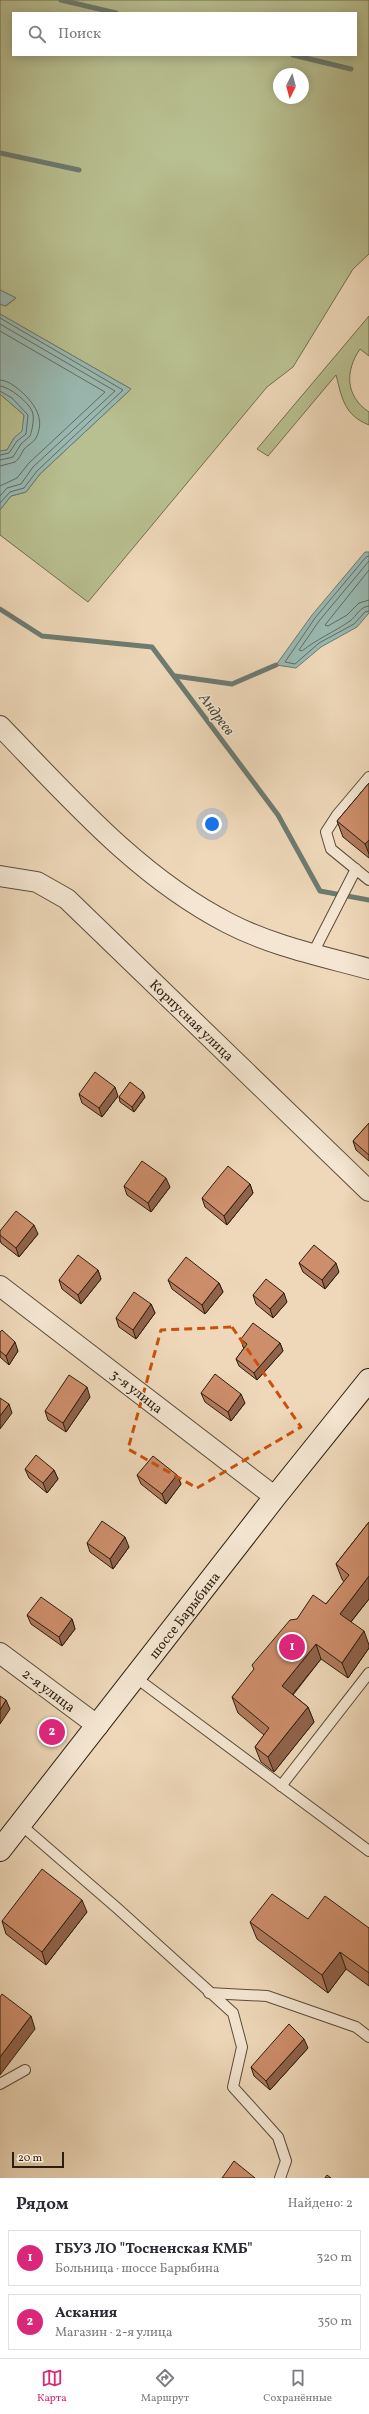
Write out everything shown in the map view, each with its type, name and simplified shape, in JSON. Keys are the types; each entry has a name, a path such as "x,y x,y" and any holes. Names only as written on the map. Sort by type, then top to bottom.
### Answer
{"main road":[{"name":"шоссе Барыбина","path":"0,1850 275,1497 369,1380"}],"street":[{"path":"0,726 109,836 147,869 190,900 228,923 260,937 369,969"},
{"name":"Корпусная улица","path":"0,876 37,882 67,899 369,1191"},
{"name":"3-я улица","path":"0,1286 275,1497"},
{"name":"2-я улица","path":"0,1653 98,1726"}],"lane":[{"path":"369,777 336,815 326,832 331,848 369,880"},
{"path":"313,953 356,870"},
{"path":"281,1786 369,1673"},
{"path":"135,1677 369,1851"},
{"path":"20,1824 117,1908 232,2013 242,2047 233,2087 278,2137 286,2161 280,2178"},
{"path":"209,1993 267,1996 356,2027 369,2037"},
{"path":"0,2084 25,2070"}],"highlighted area":[{"path":"232,1327 301,1427 197,1488 128,1449 161,1330"}],"green space":[{"path":"0,0 369,0 369,254 353,269 293,367 267,387 88,602 0,535 0,510 11,496 26,492 40,474 131,389 0,314 0,304 6,306 16,298 0,290"},
{"path":"369,316 369,356 360,349 352,366 350,383 355,398 361,406 369,412 369,425 354,416 345,405 336,375 268,456 257,449"},
{"path":"0,394 24,415 23,431 14,438 7,450 0,451"}],"water":[{"path":"0,290 16,298 5,306 0,304"},
{"path":"0,314 131,389 40,474 26,492 11,496 0,510 0,451 7,450 14,438 22,431 24,415 0,394"},
{"path":"365,552 369,552 369,613 357,627 321,647 296,668 276,665 312,615"}],"building":[{"path":"369,783 369,840 365,844 337,821"},
{"path":"95,1072 115,1087 99,1108 79,1094"},
{"path":"130,1082 143,1092 132,1107 119,1097"},
{"path":"369,1123 369,1155 353,1141"},
{"path":"142,1161 166,1178 148,1203 124,1186"},
{"path":"228,1166 250,1184 224,1216 202,1198"},
{"path":"16,1211 34,1225 16,1248 0,1235 0,1231"},
{"path":"314,1245 336,1263 322,1280 299,1263"},
{"path":"78,1255 98,1270 78,1295 59,1280"},
{"path":"186,1257 219,1283 202,1305 168,1280"},
{"path":"266,1279 284,1293 270,1309 253,1295"},
{"path":"134,1292 151,1304 133,1330 116,1318"},
{"path":"253,1323 280,1343 254,1373 236,1359 247,1344 241,1339"},
{"path":"2,1330 15,1342 6,1356 0,1351 0,1332"},
{"path":"215,1374 241,1394 228,1412 201,1393"},
{"path":"69,1375 87,1387 63,1423 45,1411"},
{"path":"0,1398 9,1404 0,1416"},
{"path":"36,1455 54,1470 43,1483 25,1469"},
{"path":"153,1456 177,1475 162,1494 137,1475"},
{"path":"102,1521 125,1537 110,1559 87,1543"},
{"path":"369,1522 369,1576 340,1614 364,1631 342,1663 316,1644 282,1686 308,1707 268,1757 255,1747 269,1728 232,1697 254,1669 252,1665 290,1620 297,1619 313,1595 326,1604 349,1575 336,1564"},
{"path":"41,1597 72,1619 59,1637 27,1615"},
{"path":"0,1696 6,1700 0,1710"},
{"path":"42,1869 82,1900 42,1952 2,1921"},
{"path":"272,1894 308,1919 325,1896 369,1928 369,1973 340,1952 322,1975 250,1922"},
{"path":"2,1994 31,2016 0,2057 0,1997"},
{"path":"289,2024 304,2039 266,2081 251,2067"},
{"path":"234,2161 255,2178 222,2178"}],"waterway":[{"path":"61,0 112,12"},
{"path":"297,56 351,69"},
{"path":"0,153 79,170"},
{"name":"Андреев","path":"0,609 42,636 152,647 278,815 320,891 369,900"},
{"path":"175,676 232,684 276,665"}],"place":[{"name":"ГБУЗ ЛО \"Тосненская КМБ\"","path":"292,1647"},
{"name":"Аскания","path":"52,1732"}]}
